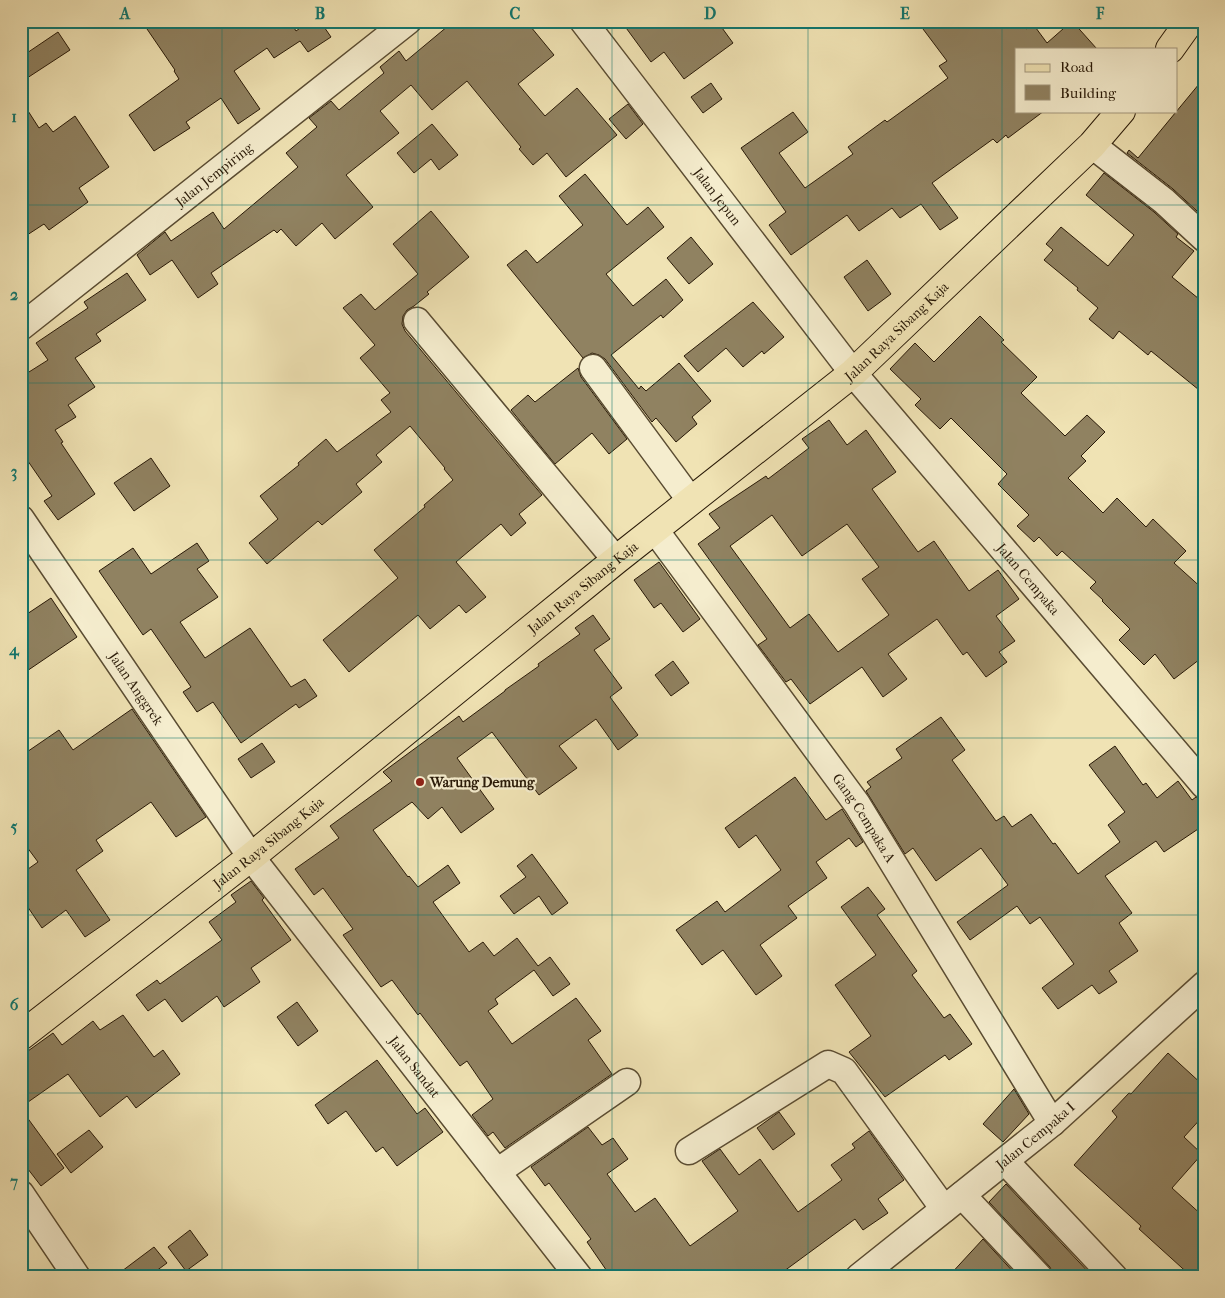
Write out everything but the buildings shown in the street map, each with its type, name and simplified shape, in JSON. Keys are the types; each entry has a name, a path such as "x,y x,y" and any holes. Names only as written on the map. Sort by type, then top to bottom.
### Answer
{"main road":[{"path":"1171,48 1190,21"},
{"name":"Jalan Raya Sibang Kaja","path":"21,1036 251,857 616,560 853,372 1092,145 1120,112"}],"street":[{"name":"Jalan Jempiring","path":"21,328 408,21"},
{"name":"Jalan Jepun","path":"583,21 853,372"},
{"path":"1092,145 1164,201 1204,238"},
{"path":"416,321 616,560"},
{"path":"593,368 691,501"},
{"name":"Jalan Cempaka","path":"853,372 1204,785"},
{"name":"Jalan Anggrek","path":"21,519 251,857"},
{"name":"Gang Cempaka A","path":"655,530 857,804 1052,1123"},
{"name":"Jalan Sandat","path":"251,857 579,1277"},
{"name":"Jalan Cempaka I","path":"859,1277 1052,1123 1204,985"},
{"path":"689,1151 828,1064 844,1072 953,1202 1039,1277"},
{"path":"497,1172 627,1082"},
{"path":"1005,1161 1114,1277"},
{"path":"21,1194 77,1277"}],"place":[{"name":"Warung Demung","path":"420,782"}]}
